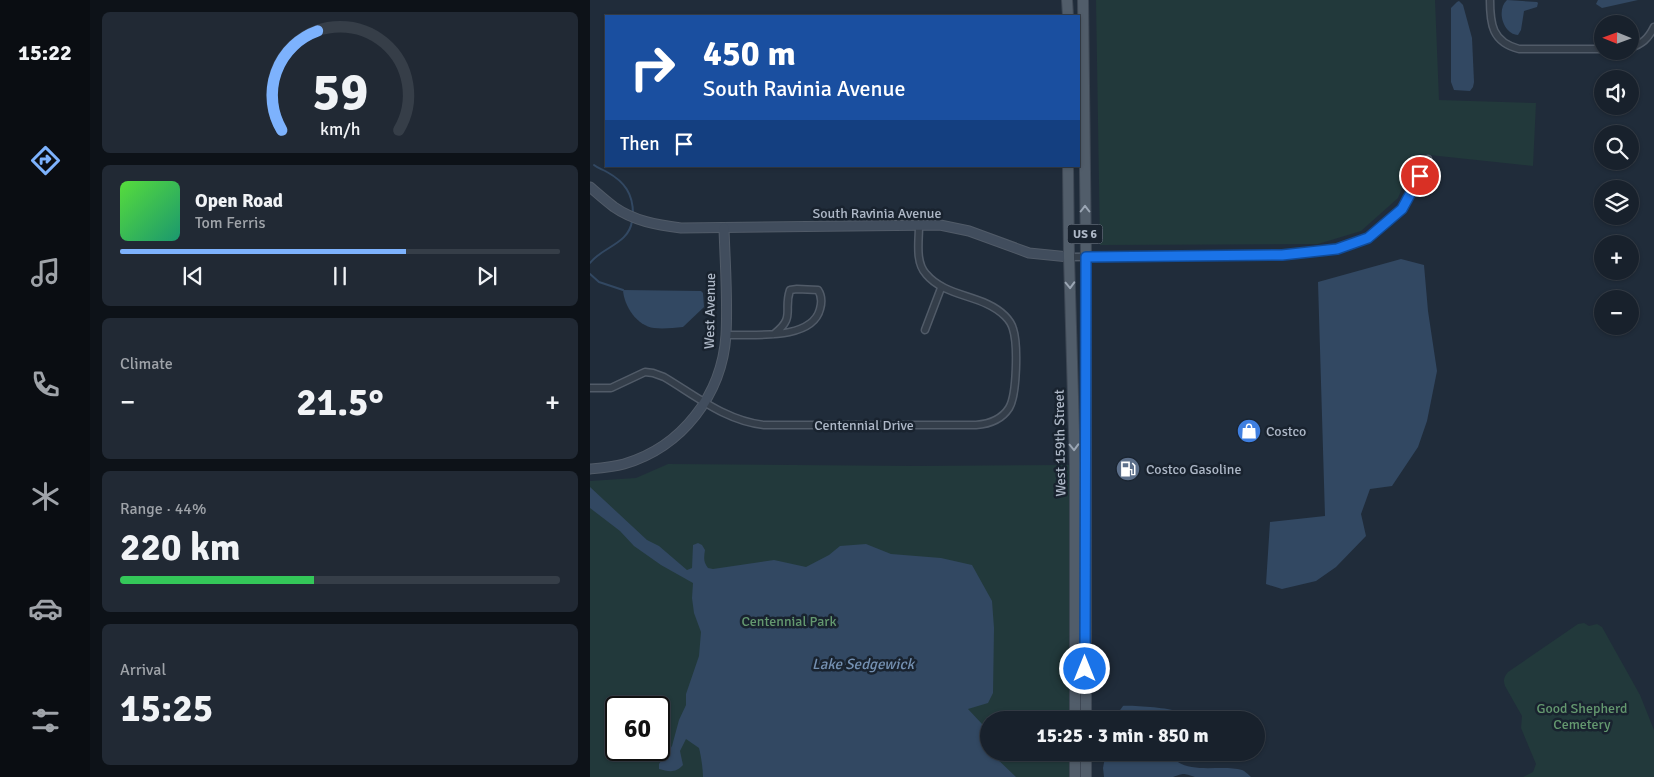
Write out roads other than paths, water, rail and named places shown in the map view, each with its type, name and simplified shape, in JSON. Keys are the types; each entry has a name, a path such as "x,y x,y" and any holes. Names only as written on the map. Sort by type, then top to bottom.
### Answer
{"main road":[{"path":"1068,0 1068,15"},
{"name":"West 159th Street","path":"1084,0 1086,711"},
{"name":"West 159th Street","path":"1068,167 1075,466 1075,711"},
{"path":"1075,761 1075,777"},
{"path":"1086,761 1086,777"}],"street":[{"path":"1490,0 1490,23 1500,39 1506,44 1519,49 1594,49"},
{"path":"1639,44 1645,41 1654,28"},
{"name":"South Ravinia Avenue","path":"590,187 615,208 638,220 681,228 940,225 968,231 1029,253 1069,257 1282,255 1337,249 1368,238 1402,209 1428,159"},
{"path":"919,226 920,262 924,272 941,288 925,330"},
{"name":"West Avenue","path":"590,469 622,465 656,451 677,436 699,413 706,402 719,373 726,335 724,228"},
{"name":"Centennial Drive","path":"592,388 611,388 645,372 653,373 664,377 734,418 748,423 764,425 986,424 1002,416 1009,408 1014,397 1015,337 1013,327 999,310 941,288"},
{"path":"726,335 774,334 797,331 814,321 818,316 821,307 821,297 818,290 790,290 787,321 774,334"},
{"path":"590,380 592,388"}],"water":[{"path":"1507,0 1538,3 1537,7 1524,11 1521,30 1518,35 1508,31 1503,21 1502,10"},
{"path":"1598,0 1638,0 1602,8 1596,4"},
{"path":"1459,1 1463,5 1472,38 1474,82 1470,91 1454,90 1451,82 1451,8"},
{"path":"1401,259 1424,265 1428,311 1437,371 1427,421 1418,447 1392,486 1370,489 1361,514 1366,536 1336,567 1316,581 1282,589 1266,584 1270,522 1325,516 1318,282"},
{"path":"623,290 701,291 703,293 704,307 683,327 654,328 642,323 632,314"},
{"name":"Lake Sedgewick","path":"590,487 647,540 659,546 687,570 692,568 693,545 698,543 705,550 704,559 706,566 713,569 774,560 806,567 829,555 840,546 866,544 891,554 941,558 972,565 992,601 994,628 993,693 988,703 968,709 980,722 980,761 999,761 1016,777 703,777 699,748 686,739 680,751 683,765 674,771 659,769 661,761 670,761 670,749 686,705 686,694 699,656 701,632 694,613 693,583 661,565 634,546 620,531 590,508"},
{"path":"1123,706 1133,706 1175,711 1119,711"},
{"path":"1104,761 1177,761 1197,768 1234,768 1243,771 1251,777 1195,777 1184,774 1173,777 1104,777"}],"waterway":[{"path":"594,165 619,180 627,189 633,207 633,214"},
{"path":"590,263 621,240 630,229 632,221"},
{"path":"590,274 599,282 623,290"}],"place":[{"name":"Costco","path":"1249,431"},
{"name":"Costco Gasoline","path":"1128,469"}],"park label":[{"name":"Centennial Park","path":"789,621"},
{"name":"Good Shepherd Cemetery","path":"1582,716"}]}
